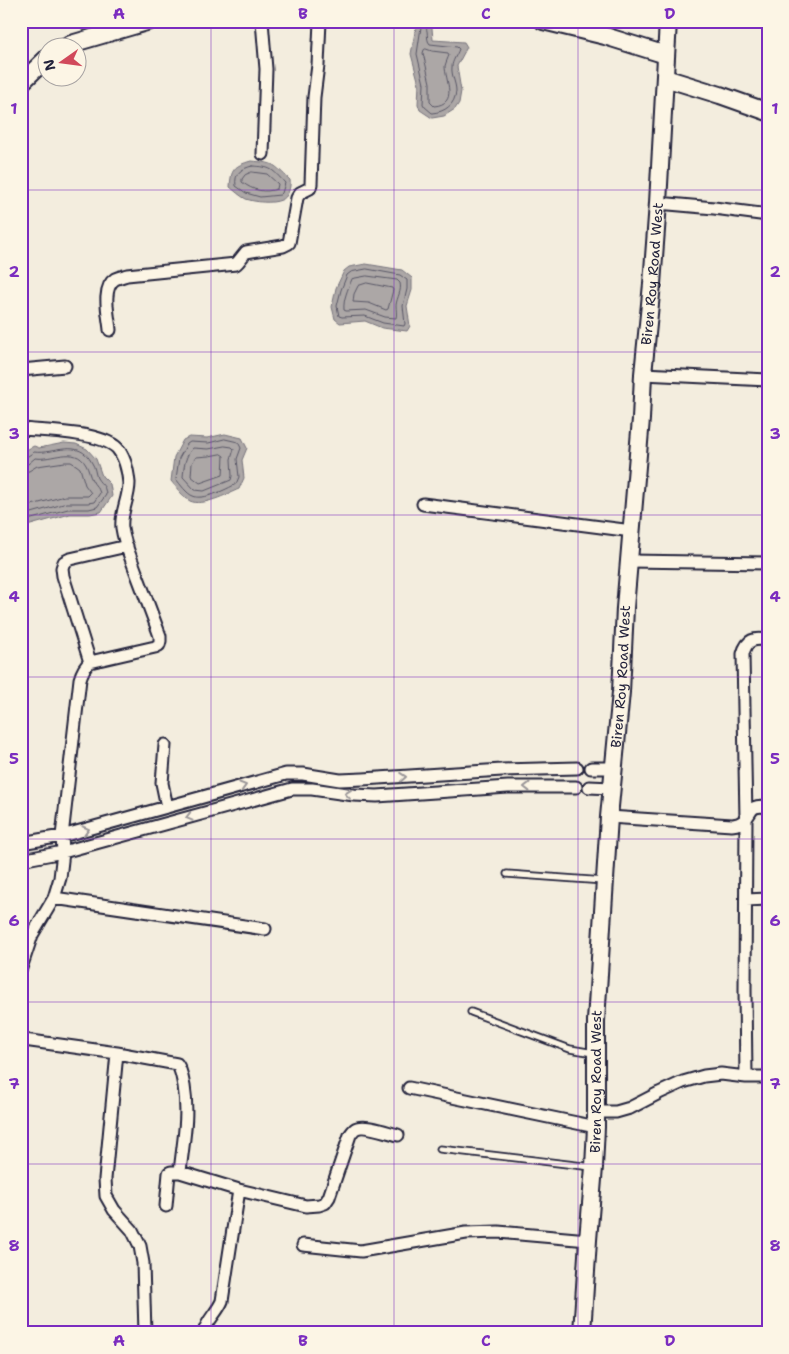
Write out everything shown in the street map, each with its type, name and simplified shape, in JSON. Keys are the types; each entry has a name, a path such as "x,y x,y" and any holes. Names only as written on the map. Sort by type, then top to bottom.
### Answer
{"main road":[{"path":"88,39 150,21"},
{"path":"543,21 605,36 666,55"},
{"name":"Biren Roy Road West","path":"582,1333 594,1167 596,1021 609,817 621,692 625,608 652,284 668,21"},
{"path":"22,80 38,66"},
{"path":"665,78 768,112"}],"street":[{"path":"262,21 266,69 263,154"},
{"path":"110,330 106,296 114,280 127,275 236,264 246,252 283,246 289,243 298,195 310,188 311,184 314,97 320,21"},
{"path":"658,203 768,215"},
{"path":"21,370 65,366"},
{"path":"643,374 768,380"},
{"path":"21,429 85,436 107,441 118,449 124,459 129,482 122,521 126,546 160,636 159,645 155,647 90,662 85,666 80,679 62,836 63,852 60,878 54,898 32,935 21,968"},
{"path":"423,504 632,531"},
{"path":"90,662 62,568 64,562 70,559 126,546"},
{"path":"629,561 768,564"},
{"path":"746,1077 746,819 743,654 745,645 751,641 759,638 768,640"},
{"path":"165,745 162,783 167,807"},
{"path":"21,843 62,836 286,774 303,774 340,780 363,780 502,770 577,768"},
{"path":"591,768 614,768"},
{"path":"21,860 63,852 292,789 312,789 377,796 508,788 576,787"},
{"path":"589,787 612,788"},
{"path":"609,817 732,825 740,824 746,819 752,809 760,806 768,807"},
{"path":"54,898 265,929"},
{"path":"746,900 768,899"},
{"path":"21,1038 177,1064 181,1070 187,1117 180,1172"},
{"path":"117,1053 105,1179 106,1196 114,1210 132,1230 140,1246 143,1263 145,1333"},
{"path":"409,1088 596,1120 630,1108 683,1082 704,1076 721,1074 768,1077"},
{"path":"166,1206 169,1173 171,1172 180,1172 238,1190 306,1206 319,1206 325,1203 329,1197 350,1135 354,1129 360,1126 398,1135"},
{"path":"204,1333 208,1322 222,1301 238,1190"},
{"path":"303,1245 361,1252 484,1232 588,1240"}],"lane":[{"path":"507,874 605,881"},
{"path":"471,1012 570,1050 596,1053"},
{"path":"440,1149 594,1167"}],"water":[{"path":"417,21 429,22 432,28 433,40 464,42 467,47 457,66 461,91 459,103 455,109 444,116 432,118 420,110 418,104 419,84 411,54"},
{"path":"251,161 274,165 290,180 286,197 273,202 254,201 244,198 230,187 234,169"},
{"path":"366,264 402,270 412,278 412,290 407,306 410,326 407,331 382,328 365,321 340,323 335,319 332,307 336,288 344,271 349,267"},
{"path":"225,434 242,438 247,448 242,460 244,478 239,489 208,501 190,501 182,495 171,481 174,457 183,440 189,437 207,438"},
{"path":"64,443 76,444 87,449 96,459 102,476 110,484 112,496 101,512 70,514 27,526 21,524 21,455 34,446 39,448"}]}
